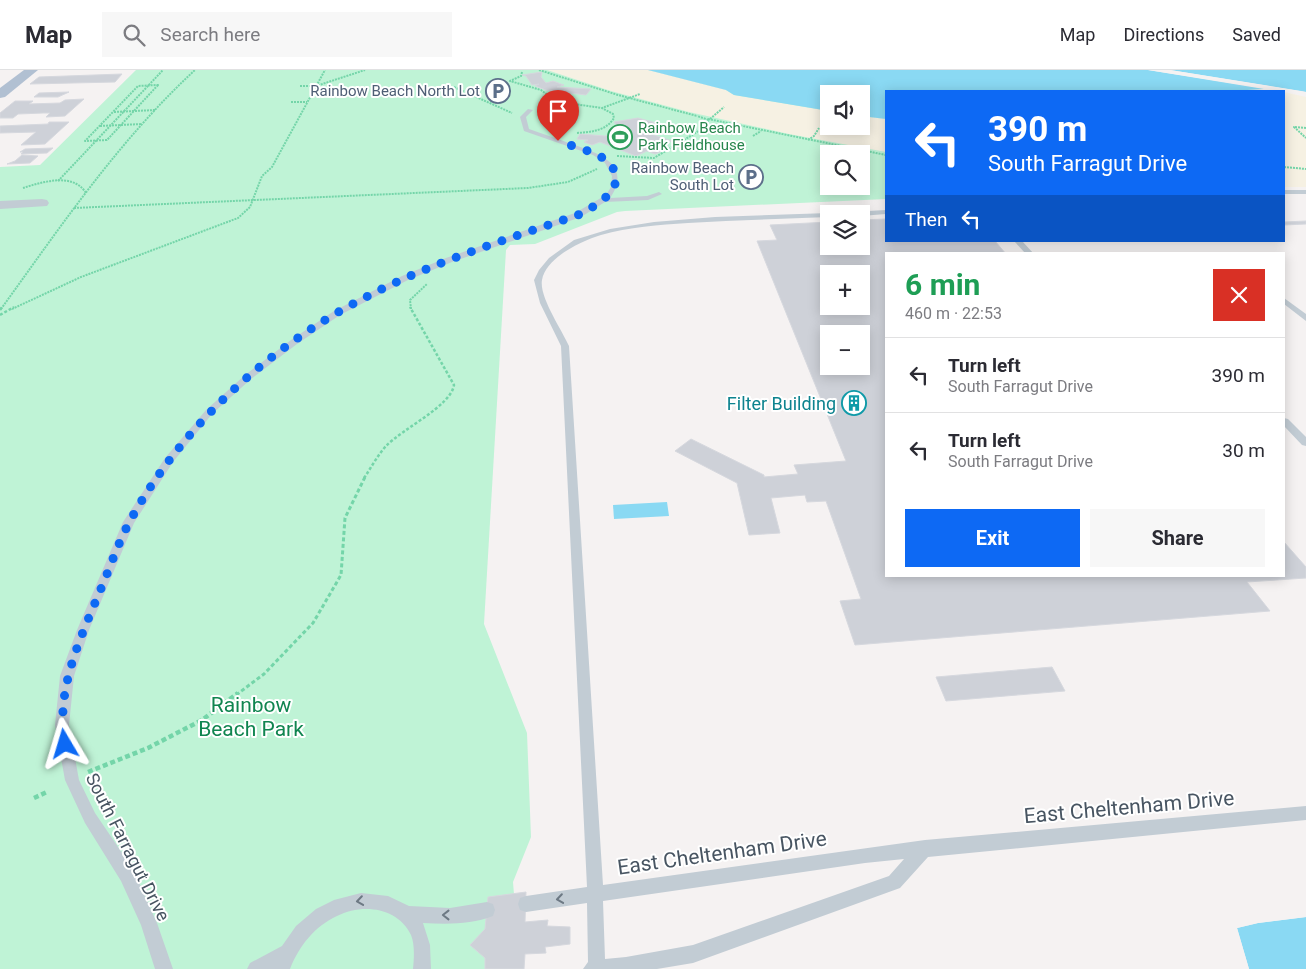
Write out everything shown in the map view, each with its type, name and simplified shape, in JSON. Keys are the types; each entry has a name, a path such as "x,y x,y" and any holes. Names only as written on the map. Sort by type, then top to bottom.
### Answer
{"main road":[{"path":"0,94 32,70"}],"street":[{"path":"0,205 42,203"}],"lane":[{"path":"530,110 523,117 526,130 595,154 608,162 615,176 614,187 606,198"},
{"path":"1285,192 1306,192"},
{"path":"659,194 648,198 606,198 659,194"},
{"name":"South Farragut Drive","path":"164,969 150,923 127,875 90,818 72,780 62,726 67,676 83,630 129,522 169,460 210,412 248,377 294,342 337,313 398,281 449,260 578,215 606,198"},
{"path":"870,213 885,212"},
{"path":"597,969 595,894 565,346 540,293 538,280 543,269 553,257 568,246 606,231 706,220 820,215"},
{"path":"1019,242 1028,252"},
{"path":"1285,301 1306,318"},
{"path":"1285,422 1306,443"},
{"name":"East Cheltenham Drive","path":"526,904 865,855 1306,813"},
{"path":"592,969 626,966 693,954 894,882 926,848"},
{"path":"256,969 284,961 302,931 322,914 344,904 367,900 388,903 406,914 418,930 423,952 422,969"},
{"path":"406,914 450,916 487,910"}],"path":[{"path":"58,181 163,70"},
{"path":"0,310 74,208 142,124 196,70"},
{"path":"0,315 34,297 80,277 231,221 243,214 253,201 262,176 272,167 325,70"},
{"path":"300,86 316,86 365,70"},
{"path":"539,70 709,120 702,129 654,158 615,156 608,162"},
{"path":"454,87 533,120 536,114 553,102 548,94 510,81 521,76 522,72"},
{"path":"158,85 107,140 85,141 138,86 148,86 158,85"},
{"path":"602,108 640,94"},
{"path":"126,98 146,97"},
{"path":"291,102 307,102"},
{"path":"547,108 574,104 602,108 613,114 614,118 610,124 594,131 572,133"},
{"path":"710,119 724,107"},
{"path":"113,112 154,110"},
{"path":"696,116 761,131 885,155"},
{"path":"100,126 142,124"},
{"path":"1306,128 1294,127 1306,138"},
{"path":"808,140 814,136 819,128"},
{"path":"753,136 761,131"},
{"path":"1285,168 1306,169"},
{"path":"74,208 528,188 568,182 595,170"},
{"path":"20,190 32,185 58,181 78,183 85,189 86,193"},
{"path":"87,773 148,748 202,720 264,674 313,623 341,575 345,518 364,478 386,446 418,420 446,401 453,392 454,385 409,306 410,300 432,280"},
{"path":"34,798 47,792"}],"green space":[{"name":"Rainbow Beach Park","path":"136,70 648,70 726,90 820,109 820,135 870,135 870,117 885,119 885,199 617,212 535,244 510,245 506,250 484,624 527,733 531,837 513,882 520,969 0,969 0,203 2,201 0,201 0,167 40,165"}],"sand":[{"path":"547,70 648,70 726,90 734,95 820,109 820,135 870,135 870,117 885,119 885,152 870,149 870,145 848,145 689,112 611,91"},
{"path":"1285,92 1306,97 1306,187 1285,187"}],"water":[{"path":"648,70 1148,70 1264,89 885,90 885,119 870,117 870,85 820,85 820,109 734,95 726,90"},
{"path":"1170,70 1306,70 1306,92"},
{"path":"667,502 669,516 614,519 613,505"},
{"path":"1306,917 1306,969 1249,969 1237,928 1258,923"}],"pier":[{"path":"1148,70 1170,70 1301,91 1306,92 1306,95 1285,92 1285,90 1274,90"},
{"path":"1306,915 1306,917 1258,923 1237,928 1249,969 1247,969 1235,926"}],"building":[{"path":"542,72 541,77 546,83 553,81 564,85 557,87 591,89 586,95 546,90 535,86 539,84 532,85 526,76 522,75"},
{"path":"122,74 115,82 30,84 39,77"},
{"path":"69,92 58,97 34,97 39,93"},
{"path":"84,99 65,116 46,117 50,113 43,113 18,114 13,118 0,118 0,113 15,101 33,101 29,104 60,103 65,100"},
{"name":"Rainbow Beach Park Fieldhouse","path":"638,118 656,123 652,128 639,130 672,141 662,145 670,148 655,154 647,151 636,156 600,142 592,145 584,142 588,140 577,139 580,134 605,136 620,130 614,122"},
{"path":"49,122 69,122 45,144 21,145 36,132 0,133 0,126 48,124"},
{"path":"53,148 47,153 21,154 23,152 20,152 25,149"},
{"path":"22,155 38,156 30,163 7,164 15,161"},
{"name":"Filter Building","path":"885,219 885,242 996,242 1004,252 885,252 885,577 1285,577 1285,543 1306,567 1306,578 1247,582 1270,611 855,645 840,601 861,599 826,501 807,502 805,495 771,498 780,533 749,535 737,483 675,451 691,439 764,475 764,477 798,474 794,465 846,461 757,241 777,240 770,225 820,222 820,255 870,255 870,220"},
{"path":"1306,221 1306,224 1285,225 1285,222"},
{"path":"1052,667 1065,691 946,701 936,677"},
{"path":"526,892 525,922 548,920 547,926 570,927 570,944 545,947 546,953 525,954 524,969 485,969 485,958 470,945 485,929 488,897"}],"place":[{"name":"Rainbow Beach North Lot","path":"498,91"},
{"name":"Rainbow Beach Park Fieldhouse","path":"620,137"},
{"name":"Rainbow Beach South Lot","path":"751,177"},
{"name":"Filter Building","path":"854,403"}],"route":[{"path":"65,744 62,726 67,676 83,630 129,522 169,460 210,412 248,377 294,342 337,313 369,295 422,271 578,215 602,202 614,187 615,176 608,162 595,154 558,141"}]}
